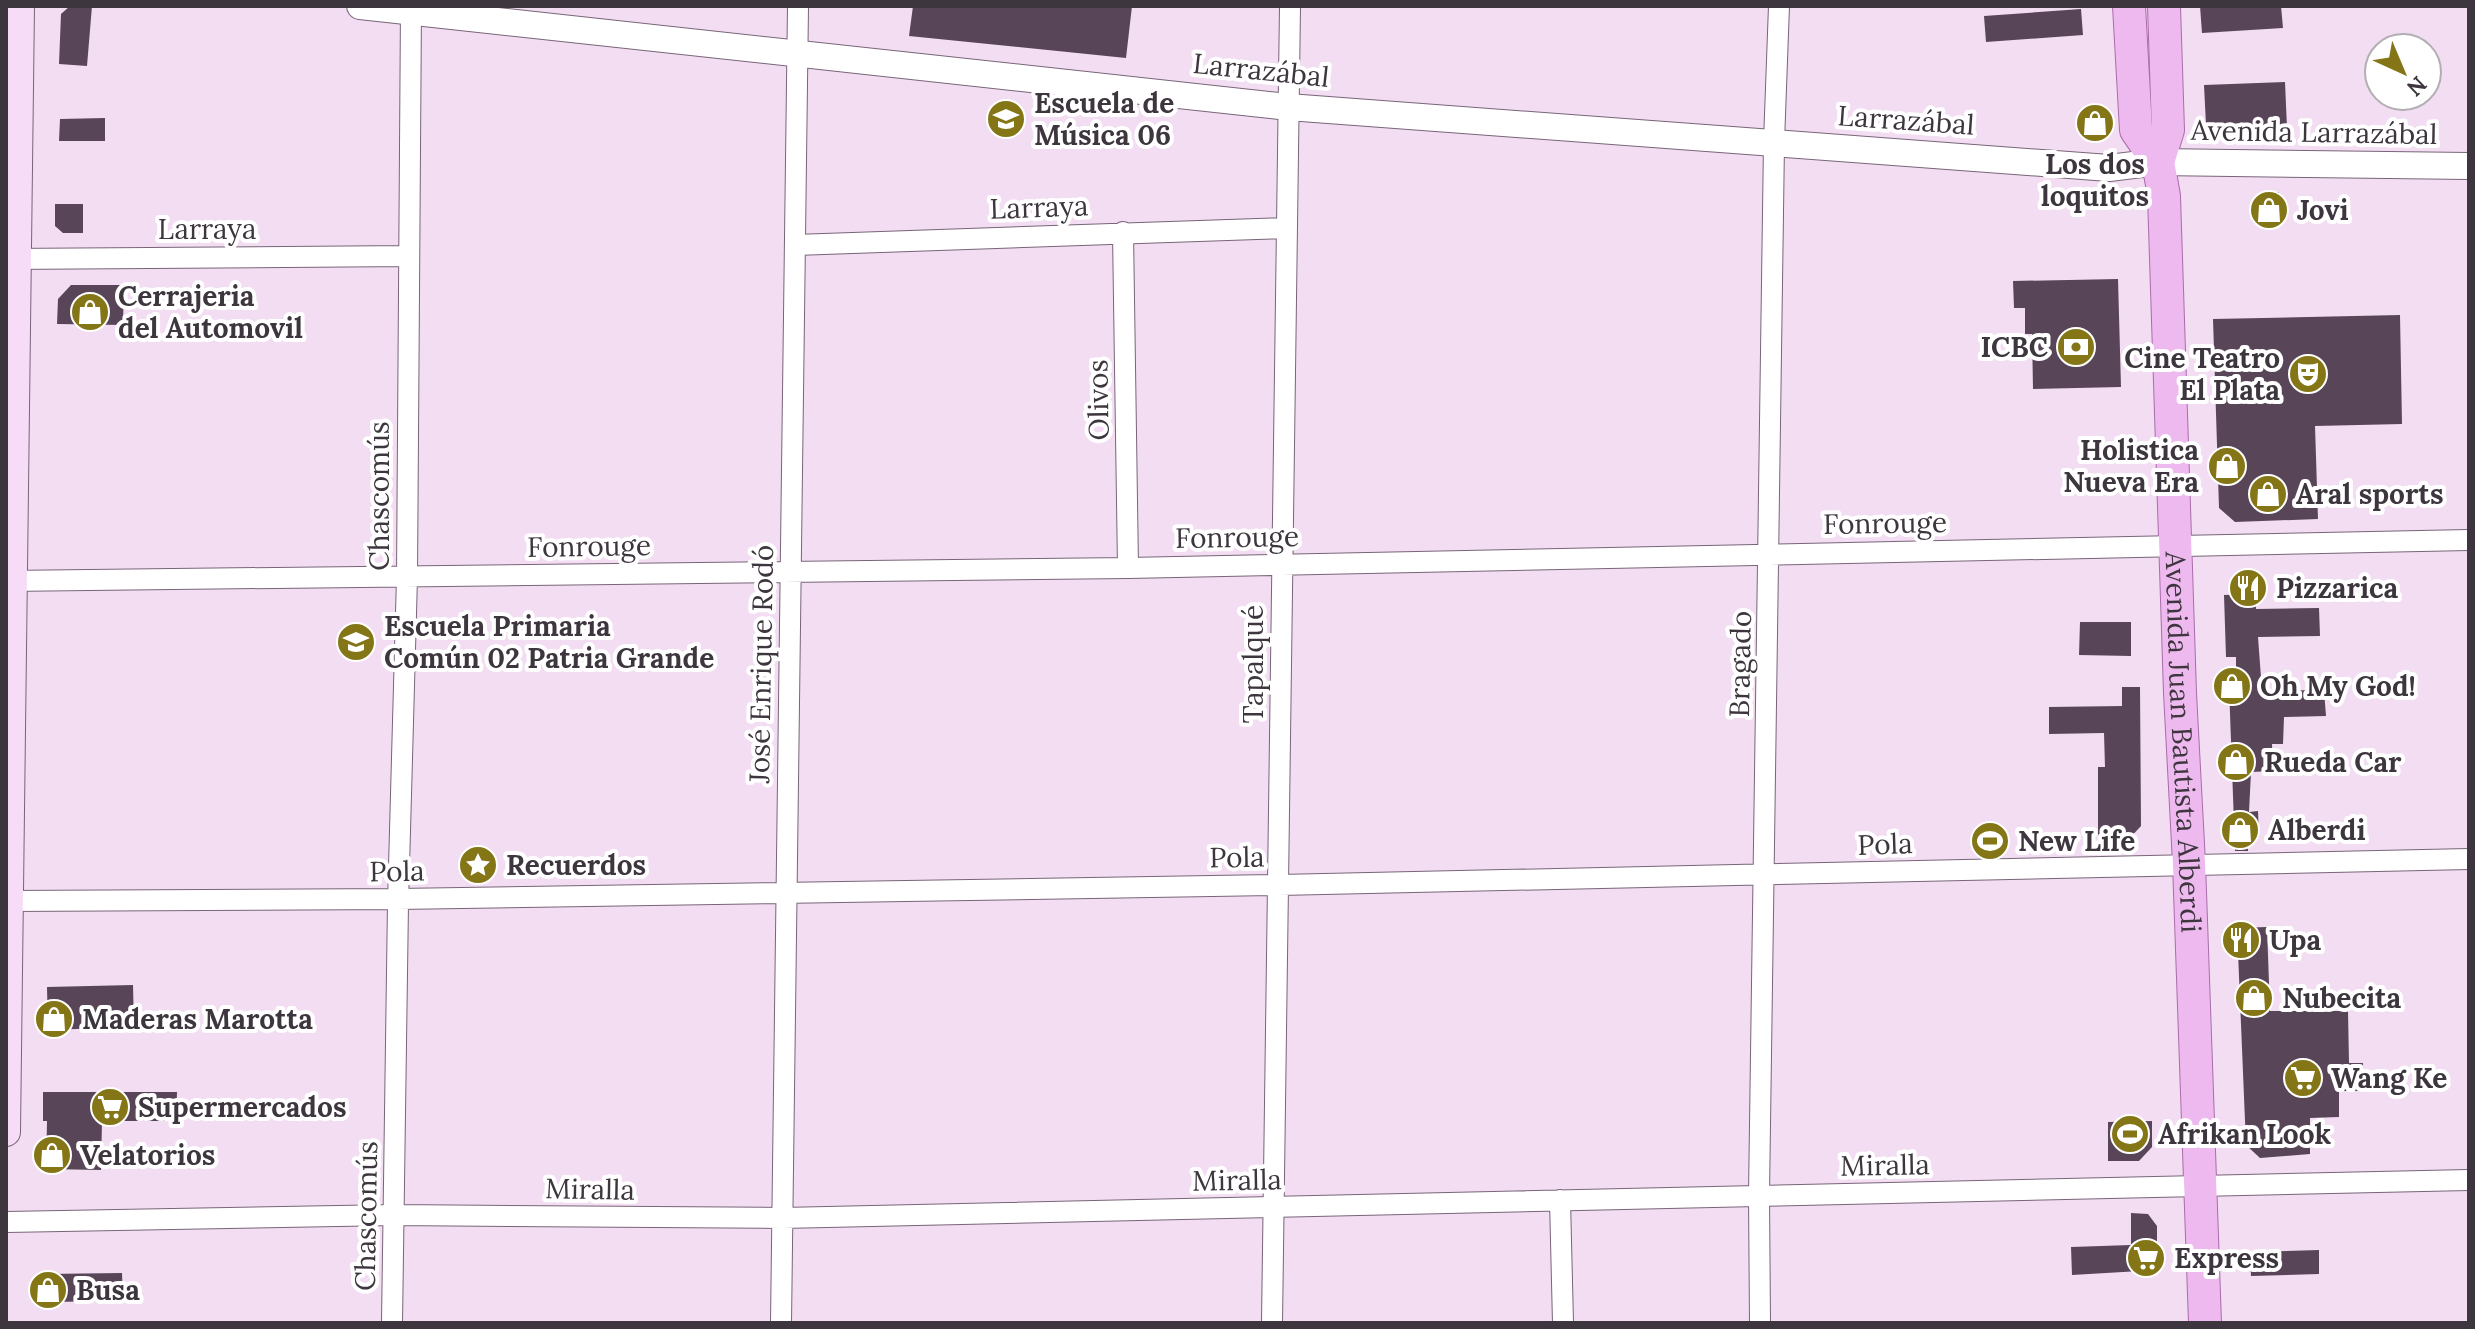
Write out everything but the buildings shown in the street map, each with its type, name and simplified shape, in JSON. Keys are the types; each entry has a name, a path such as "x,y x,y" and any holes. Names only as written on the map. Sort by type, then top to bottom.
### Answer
{"main road":[{"path":"6,1132 11,259 20,6"},
{"name":"Avenida Juan Bautista Alberdi","path":"2129,6 2136,130 2158,162 2164,196 2205,1323"},
{"name":"Avenida Juan Bautista Alberdi","path":"2158,162 2168,130 2164,6"}],"street":[{"name":"Larrazábal","path":"360,6 411,9 1288,107 2109,168 2158,162"},
{"name":"José Enrique Rodó","path":"781,1323 798,6"},
{"name":"Tapalqué","path":"1272,1323 1290,6"},
{"name":"Bragado","path":"1760,1323 1759,1195 1774,142 1779,6"},
{"name":"Chascomús","path":"392,1323 398,899 407,577 411,9"},
{"name":"Avenida Larrazábal","path":"2158,162 2469,166"},
{"name":"Larraya","path":"795,245 1285,228"},
{"name":"Olivos","path":"1123,232 1128,568"},
{"name":"Larraya","path":"11,259 408,256"},
{"name":"Fonrouge","path":"9,581 1128,568 2469,540"},
{"name":"Pola","path":"8,901 398,899 1279,885 2469,859"},
{"name":"Miralla","path":"6,1222 394,1215 782,1218 2469,1180"},
{"path":"1560,1200 1563,1323"}],"place":[{"name":"Escuela de Música 06","path":"1006,119"},
{"name":"Los dos loquitos","path":"2095,123"},
{"name":"Jovi","path":"2269,210"},
{"name":"Cerrajeria del Automovil","path":"90,312"},
{"name":"ICBC","path":"2076,347"},
{"name":"Cine Teatro El Plata","path":"2308,374"},
{"name":"Holistica Nueva Era","path":"2227,466"},
{"name":"Aral sports","path":"2268,494"},
{"name":"Pizzarica","path":"2248,588"},
{"name":"Escuela Primaria Común 02 Patria Grande","path":"356,642"},
{"name":"Oh My God!","path":"2232,686"},
{"name":"Rueda Car","path":"2236,762"},
{"name":"Alberdi","path":"2240,830"},
{"name":"New Life","path":"1990,841"},
{"name":"Recuerdos","path":"478,865"},
{"name":"Upa","path":"2241,940"},
{"name":"Nubecita","path":"2254,998"},
{"name":"Maderas Marotta","path":"54,1019"},
{"name":"Wang Ke","path":"2303,1078"},
{"name":"Supermercados","path":"110,1107"},
{"name":"Afrikan Look","path":"2130,1134"},
{"name":"Velatorios","path":"52,1155"},
{"name":"Express","path":"2146,1258"},
{"name":"Busa","path":"48,1290"}]}
